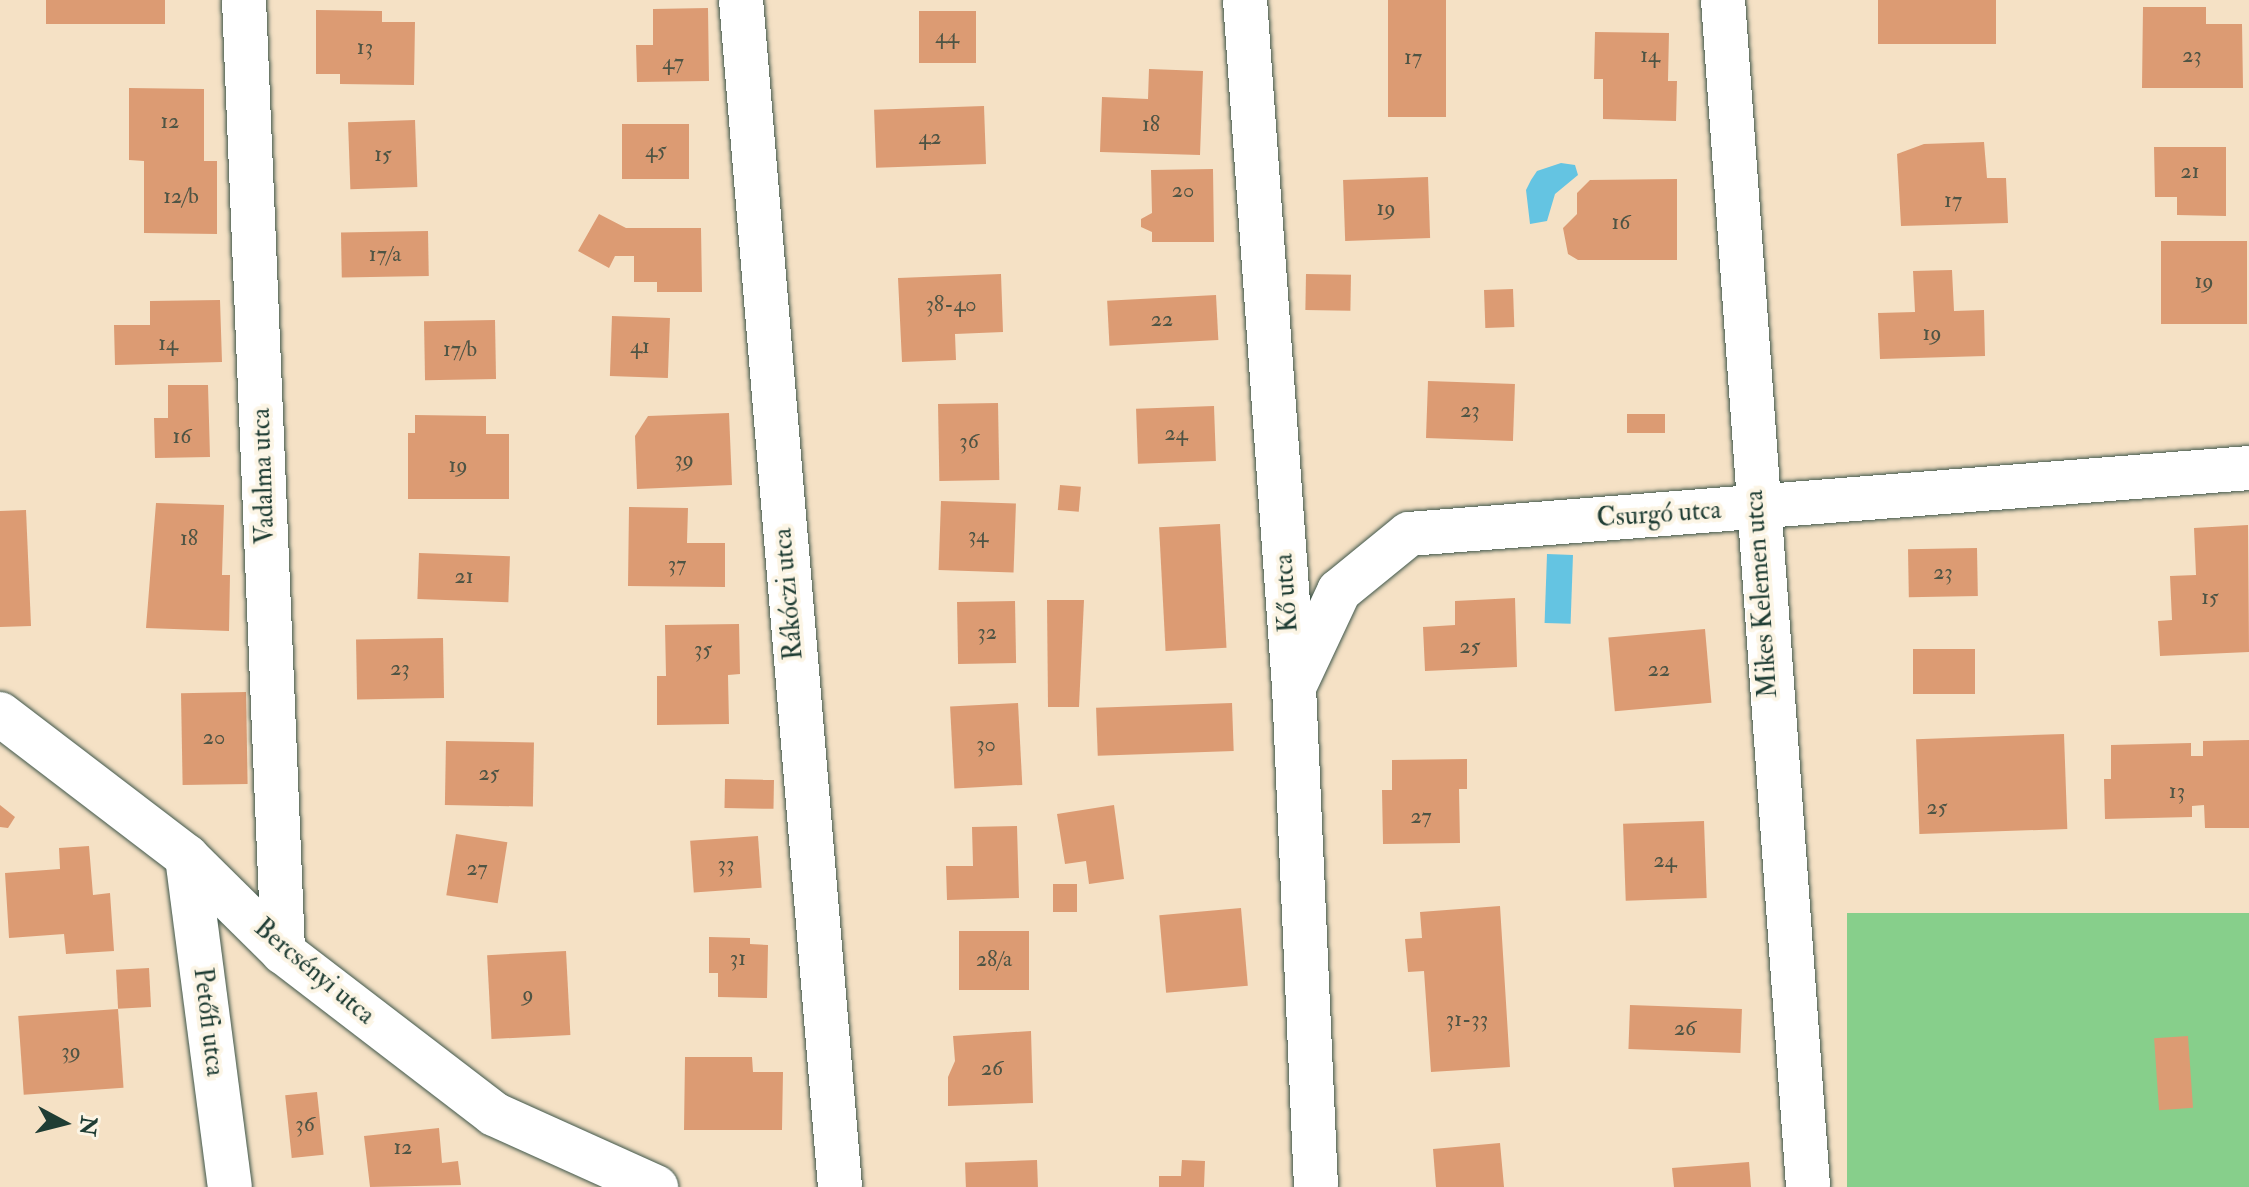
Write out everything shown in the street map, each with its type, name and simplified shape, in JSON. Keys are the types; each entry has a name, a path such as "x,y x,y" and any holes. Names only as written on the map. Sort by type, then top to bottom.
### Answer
{"street":[{"name":"Vadalma utca","path":"244,0 283,952"},
{"name":"Rákóczi utca","path":"741,0 840,1187"},
{"name":"Kő utca","path":"1245,0 1294,687 1316,1187"},
{"name":"Mikes Kelemen utca","path":"1723,0 1755,507 1808,1187"},
{"name":"Csurgó utca","path":"1294,687 1339,591 1409,534 2249,468"},
{"name":"Bercsényi utca","path":"0,714 187,857 283,952 494,1114 656,1187"},
{"name":"Petőfi utca","path":"187,857 230,1187"}],"green space":[{"path":"1847,913 2249,913 2249,1187 1847,1187"}],"water":[{"path":"1561,163 1575,165 1578,175 1555,194 1547,221 1530,224 1526,190 1531,180 1537,171"},
{"path":"1547,554 1573,555 1571,624 1545,623"}],"building":[{"path":"46,0 165,0 165,24 46,24"},
{"path":"1388,0 1446,0 1446,117 1388,117"},
{"path":"1878,0 1996,0 1996,44 1878,44"},
{"path":"2143,7 2206,7 2206,24 2242,24 2243,88 2142,88"},
{"path":"708,8 709,81 637,82 636,45 653,45 653,9"},
{"path":"316,10 382,11 382,22 415,22 414,85 340,84 340,74 316,74"},
{"path":"919,11 976,11 976,63 919,63"},
{"path":"1595,32 1669,33 1668,81 1677,81 1676,121 1603,119 1603,79 1594,79"},
{"path":"1149,69 1203,71 1200,155 1100,152 1102,97 1148,99"},
{"path":"129,88 204,89 204,161 217,161 217,234 144,233 144,161 129,160"},
{"path":"984,106 986,164 876,168 874,110"},
{"path":"415,120 417,187 350,189 348,122"},
{"path":"622,124 689,124 689,179 622,179"},
{"path":"1984,142 1987,178 2006,178 2008,223 1901,226 1897,154 1924,144"},
{"path":"2154,147 2226,147 2226,216 2177,215 2177,197 2155,197"},
{"path":"1213,169 1214,242 1152,242 1152,232 1141,227 1141,219 1152,213 1151,170"},
{"path":"1428,177 1430,238 1345,241 1343,180"},
{"path":"1677,179 1677,260 1578,260 1568,254 1563,228 1577,214 1577,193 1590,180"},
{"path":"599,214 626,228 701,228 702,292 657,292 657,282 634,282 634,256 615,256 609,268 578,251"},
{"path":"428,231 429,276 342,278 341,233"},
{"path":"2161,241 2247,241 2247,324 2161,324"},
{"path":"1952,270 1954,311 1984,310 1985,356 1880,359 1878,313 1915,312 1913,271"},
{"path":"1001,274 1003,332 955,334 956,360 902,362 898,278"},
{"path":"1306,274 1351,275 1350,311 1305,310"},
{"path":"1513,289 1514,327 1485,328 1484,290"},
{"path":"1216,295 1218,340 1110,346 1107,301"},
{"path":"220,300 222,362 115,365 114,325 150,325 150,301"},
{"path":"612,316 670,318 668,378 610,376"},
{"path":"495,320 496,379 425,380 424,321"},
{"path":"1428,381 1515,384 1513,441 1426,438"},
{"path":"168,385 208,385 210,457 155,458 154,418 168,418"},
{"path":"998,403 999,480 939,481 938,404"},
{"path":"1214,406 1216,461 1138,464 1136,409"},
{"path":"729,413 732,485 637,489 635,436 648,416"},
{"path":"1627,414 1665,414 1665,433 1627,433"},
{"path":"415,415 486,416 486,434 509,434 509,499 408,499 408,433 415,433"},
{"path":"1060,485 1081,487 1079,512 1058,510"},
{"path":"941,501 1016,504 1014,573 939,570"},
{"path":"156,503 224,505 222,575 230,575 229,631 146,628"},
{"path":"629,507 688,508 687,543 725,543 725,587 628,586"},
{"path":"26,510 31,626 0,627 0,511"},
{"path":"1220,524 1226,648 1166,651 1159,527"},
{"path":"2248,525 2249,652 2160,656 2158,621 2172,620 2170,576 2196,575 2194,528"},
{"path":"1977,548 1978,596 1909,597 1908,549"},
{"path":"419,553 510,556 508,602 417,599"},
{"path":"1515,598 1517,667 1425,671 1423,627 1455,625 1455,601"},
{"path":"1047,600 1084,600 1079,707 1048,707"},
{"path":"1015,601 1016,663 958,664 957,602"},
{"path":"739,624 740,674 728,675 729,724 657,725 657,676 666,676 665,625"},
{"path":"1705,629 1711,703 1615,711 1608,637"},
{"path":"443,638 444,698 357,700 356,640"},
{"path":"1913,649 1975,649 1975,694 1913,694"},
{"path":"246,692 248,784 183,785 181,693"},
{"path":"1018,703 1022,785 954,788 950,707"},
{"path":"1232,703 1234,751 1098,756 1096,708"},
{"path":"2064,734 2067,829 1919,834 1916,739"},
{"path":"2249,740 2249,828 2205,828 2204,805 2192,806 2192,817 2105,819 2104,779 2111,779 2111,745 2191,743 2191,756 2203,756 2203,741"},
{"path":"446,741 534,743 533,807 445,805"},
{"path":"1467,759 1467,789 1459,789 1460,843 1383,844 1382,790 1392,790 1392,760"},
{"path":"725,779 774,780 773,809 724,808"},
{"path":"0,805 15,817 8,828 0,827"},
{"path":"1114,805 1124,879 1089,884 1086,861 1065,864 1057,814"},
{"path":"1704,821 1707,898 1626,901 1623,824"},
{"path":"1017,826 1019,898 947,900 946,866 973,866 972,827"},
{"path":"456,834 507,842 498,903 446,895"},
{"path":"758,836 762,888 694,893 690,841"},
{"path":"89,846 93,895 110,893 114,951 66,954 64,934 9,938 5,873 60,869 59,848"},
{"path":"1053,884 1077,884 1077,912 1053,912"},
{"path":"1500,906 1510,1067 1431,1072 1424,971 1408,972 1405,939 1422,938 1420,912"},
{"path":"1241,908 1248,986 1166,993 1159,915"},
{"path":"959,931 1029,931 1029,990 959,990"},
{"path":"709,937 750,938 750,944 768,945 767,998 718,997 718,973 709,973"},
{"path":"566,951 570,1035 492,1039 487,955"},
{"path":"149,968 151,1007 118,1009 116,970"},
{"path":"1630,1005 1742,1009 1740,1053 1628,1049"},
{"path":"118,1009 124,1088 24,1095 18,1016"},
{"path":"1031,1031 1033,1103 948,1106 948,1077 955,1061 953,1036"},
{"path":"2188,1036 2193,1108 2159,1110 2154,1038"},
{"path":"685,1057 752,1057 753,1072 783,1072 782,1130 684,1130"},
{"path":"317,1092 324,1155 292,1158 285,1095"},
{"path":"439,1128 442,1163 458,1161 461,1185 370,1187 364,1136"},
{"path":"1500,1143 1504,1187 1436,1187 1433,1149"},
{"path":"1037,1160 1038,1187 966,1187 965,1163"},
{"path":"1182,1160 1205,1161 1204,1187 1159,1187 1159,1176 1181,1176"},
{"path":"1749,1162 1751,1187 1674,1187 1672,1168"}]}
